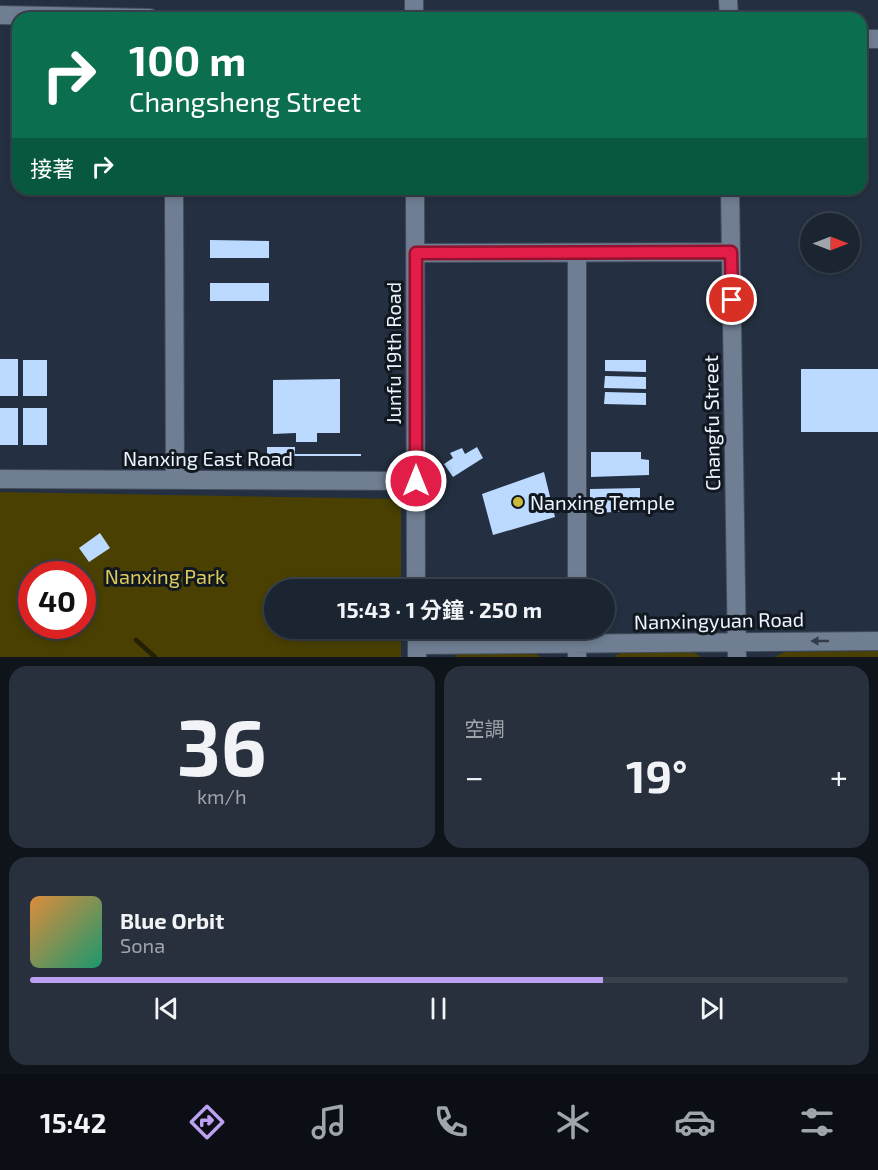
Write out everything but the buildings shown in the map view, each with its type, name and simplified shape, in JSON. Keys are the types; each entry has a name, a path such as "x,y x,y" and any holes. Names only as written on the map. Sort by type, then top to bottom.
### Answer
{"street":[{"path":"174,195 175,480"},
{"name":"Junfu 19th Road","path":"415,195 416,579"},
{"name":"Changfu Street","path":"730,195 737,650"},
{"path":"416,253 731,252"},
{"path":"577,253 577,579"},
{"name":"Nanxing East Road","path":"0,479 416,481"},
{"name":"Nanxingyuan Road","path":"417,643 577,643 737,650 878,641"}],"green space":[{"name":"Nanxing Park","path":"0,492 401,499 401,579 264,579 264,639 401,639 401,657 0,657"},
{"path":"466,651 531,651 541,657 455,657"},
{"path":"626,651 692,651 701,657 615,657"},
{"path":"878,651 878,657 774,657 785,652"}],"waterway":[{"path":"136,640 155,657"}],"place":[{"name":"Nanxing Temple","path":"518,502"}],"route":[{"path":"416,481 416,253 731,252 732,300"}]}
